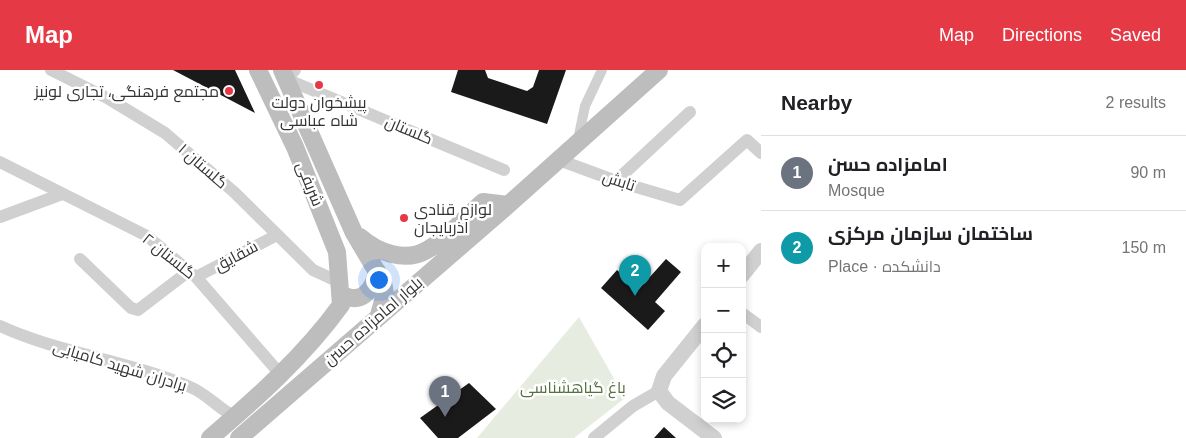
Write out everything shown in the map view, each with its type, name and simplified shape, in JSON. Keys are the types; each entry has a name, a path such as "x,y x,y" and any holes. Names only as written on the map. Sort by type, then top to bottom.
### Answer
{"main road":[{"name":"شریفی","path":"258,70 295,147 337,252 340,293"},
{"name":"بلوار امامزاده حسن","path":"239,438 508,205 659,70"},
{"name":"شریفی","path":"288,73 354,233 383,282 385,294 379,316"},
{"name":"بلوار امامزاده حسن","path":"354,233 372,248 391,254 408,255 427,250 483,202 508,205"},
{"path":"340,293 345,296 359,297 369,293 375,285 377,271"},
{"path":"340,293 349,304 360,309 365,323 362,332"},
{"name":"بلوار امامزاده حسن","path":"210,438 281,375 322,331 340,293"}],"street":[{"name":"گلستان ۱","path":"51,70 109,99 165,133 234,192 313,270 340,293"},
{"path":"577,144 585,106 602,70"},
{"name":"گلستان","path":"288,73 504,170"},
{"path":"616,181 690,112"},
{"name":"تابش","path":"559,160 616,181 680,200 747,140 761,153"},
{"name":"گلستان ۲","path":"0,162 147,236 192,274 281,375"},
{"path":"0,217 62,194"},
{"name":"شقایق","path":"80,259 131,308 138,310 192,274 277,235"},
{"path":"746,271 759,257"},
{"path":"746,316 761,328"},
{"name":"برادران شهید کامیابی","path":"0,326 17,334 94,355 192,387 220,409 234,417"},
{"path":"597,437 633,406 659,391 664,376 701,330"},
{"path":"659,391 668,403 714,438"}],"green space":[{"name":"باغ گیاهشناسی","path":"579,317 625,398 574,438 477,438"}],"building":[{"name":"مجتمع فرهنگی، تجاری لونیز","path":"173,70 235,70 255,113"},
{"path":"458,70 485,70 488,78 527,91 533,87 539,70 566,70 547,124 451,92"},
{"path":"666,259 681,272 655,302 665,311 648,330 601,288 617,270 639,289"},
{"path":"469,383 496,409 458,438 438,438 420,418"},
{"path":"664,427 676,438 654,438"}],"place":[{"name":"پیشخوان دولت شاه عباسی","path":"319,85"},
{"name":"مجتمع فرهنگی، تجاری لونیز","path":"229,91"},
{"name":"لوازم قنادی آذربایجان","path":"404,218"},
{"name":"ساختمان سازمان مرکزی","path":"635,296"},
{"name":"امامزاده حسن","path":"445,417"}]}
